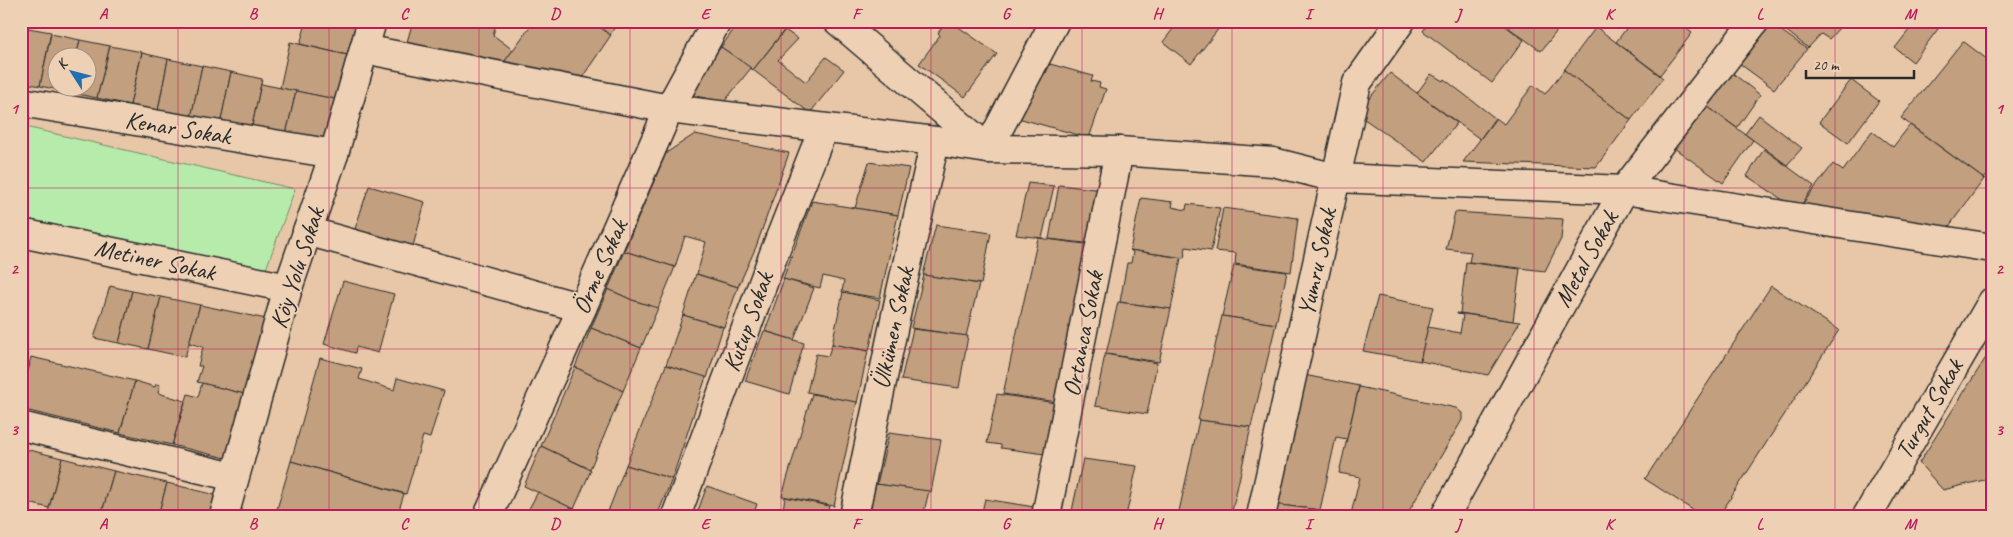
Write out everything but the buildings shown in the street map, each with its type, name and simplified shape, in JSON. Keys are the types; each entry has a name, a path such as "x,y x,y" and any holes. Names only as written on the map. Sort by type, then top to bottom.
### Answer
{"street":[{"name":"Köy Yolu Sokak","path":"224,516 288,288 334,154 372,21"},
{"name":"Örme Sokak","path":"488,516 669,110 716,21"},
{"path":"838,21 988,149"},
{"path":"988,149 1055,21"},
{"name":"Yumru Sokak","path":"1262,516 1358,83 1401,21"},
{"name":"Metal Sokak","path":"1445,516 1624,190 1755,21"},
{"path":"364,49 669,110 824,129 935,141 988,149 1119,151 1274,162 1336,178 1624,190 1992,248"},
{"name":"Kenar Sokak","path":"21,102 334,154"},
{"name":"Kutup Sokak","path":"676,516 774,252 824,129"},
{"name":"Ülkümen Sokak","path":"854,516 898,301 935,141"},
{"name":"Ortanca Sokak","path":"1046,516 1119,151"},
{"path":"307,231 582,308"},
{"name":"Metiner Sokak","path":"21,233 288,288"},
{"name":"Turgut Sokak","path":"1867,516 1992,302"},
{"path":"21,426 234,477"}],"green space":[{"path":"21,126 295,189 266,269 21,218"}]}
